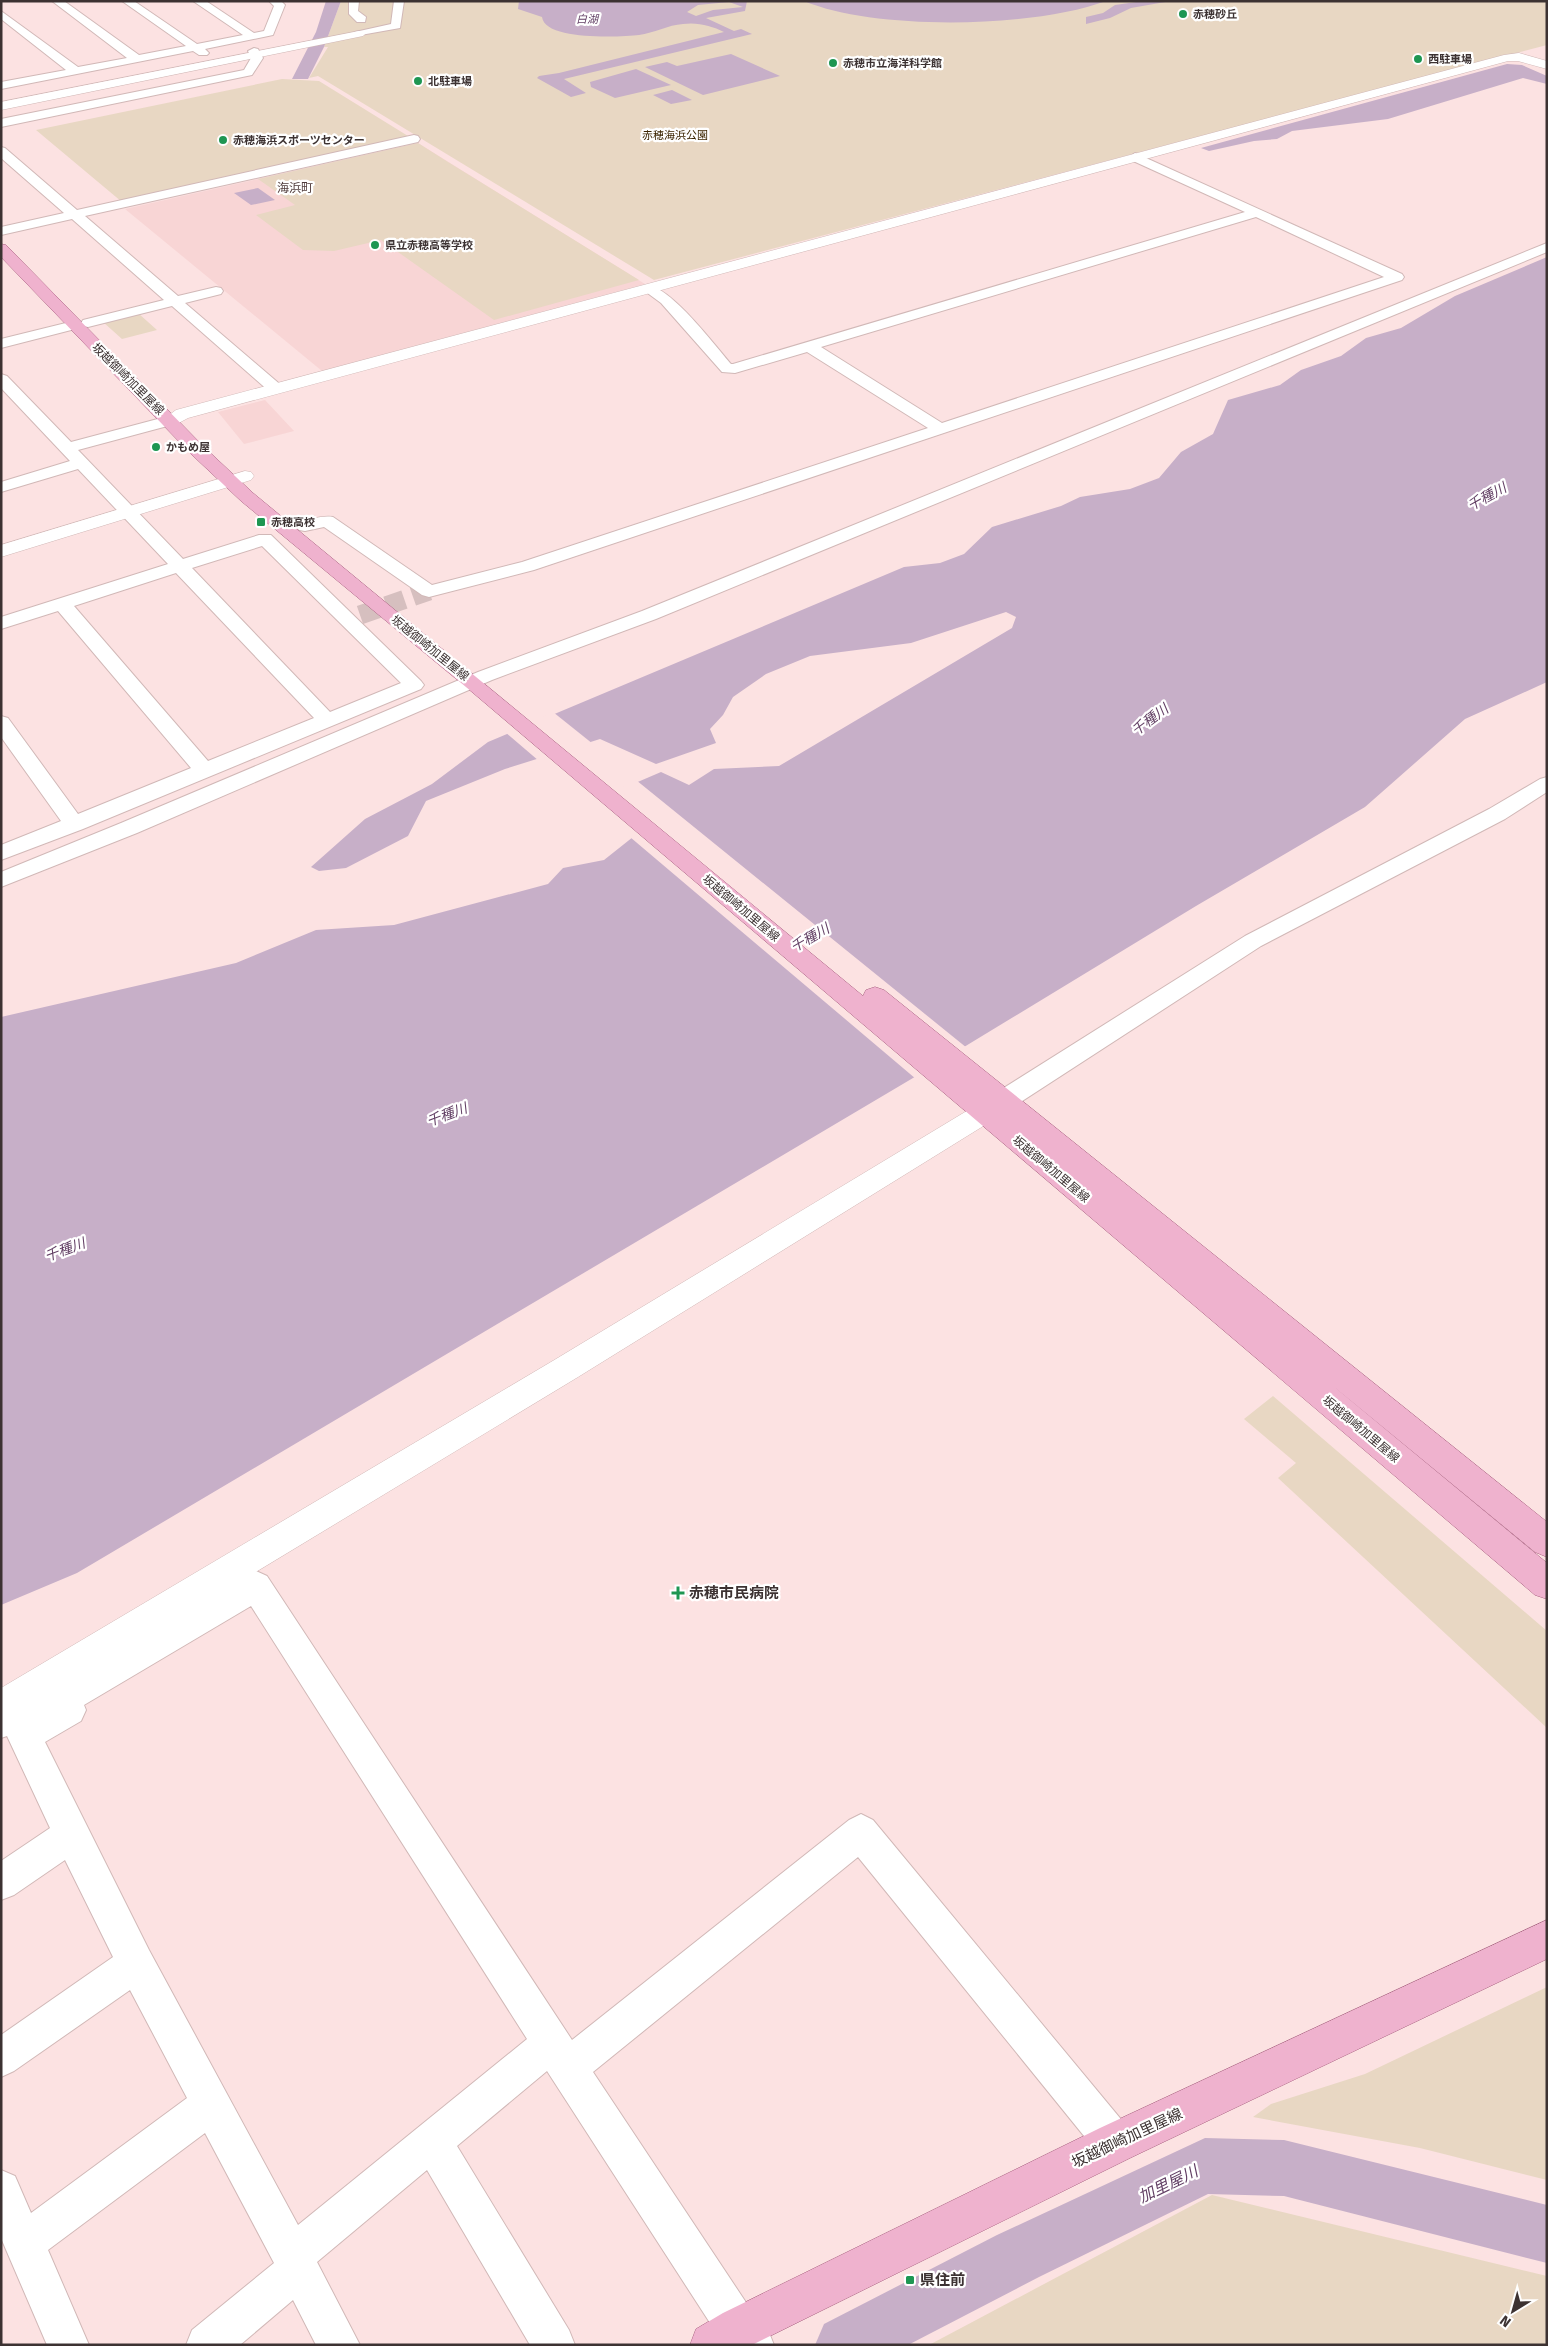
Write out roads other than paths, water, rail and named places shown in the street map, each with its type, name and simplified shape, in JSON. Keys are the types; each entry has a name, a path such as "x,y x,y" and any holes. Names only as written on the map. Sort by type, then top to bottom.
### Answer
{"main road":[{"name":"坂越御崎加里屋線","path":"1,236 81,324"},
{"name":"坂越御崎加里屋線","path":"1,248 81,324 236,478 985,1100 1547,1584"},
{"name":"坂越御崎加里屋線","path":"985,1100 1547,1542"},
{"name":"坂越御崎加里屋線","path":"734,2339 1115,2143 1547,1939"}],"street":[{"path":"57,1 135,58"},
{"path":"127,1 215,61"},
{"path":"198,1 252,36"},
{"path":"7,84 268,33 280,5 274,1"},
{"path":"354,1 353,12 361,17 362,27"},
{"path":"1,106 30,98 330,38 362,27 385,29 396,26 397,7"},
{"path":"1,14 75,71"},
{"path":"1,123 252,75 257,58 255,53"},
{"path":"68,448 276,389 914,220 1135,157 1508,56 1520,57 1547,65"},
{"path":"1,74 7,84 30,98 49,113"},
{"path":"1,101 30,98"},
{"path":"1,231 414,139"},
{"path":"3,155 276,389"},
{"path":"1,623 178,565 297,528 327,521 429,591 528,566 1397,277 1135,157"},
{"path":"649,289 666,300 727,369 810,347 1257,213"},
{"path":"1,880 1547,248"},
{"path":"1,344 216,291"},
{"path":"810,347 941,429"},
{"path":"1,379 327,720"},
{"path":"1,487 82,463"},
{"path":"1,551 236,478"},
{"path":"1,853 75,824 203,769 414,685 354,617 265,539"},
{"path":"62,604 203,769"},
{"path":"1,722 75,824"},
{"path":"1,1708 575,1363 985,1100 1252,941 1497,814 1547,783"},
{"path":"1,1722 72,1694 256,1586 560,2055 734,2339"},
{"path":"156,1644 152,1659 24,1735 71,1835 136,1963 339,2345"},
{"path":"207,2345 296,2262 432,2141 560,2055 861,1832 1115,2143"},
{"path":"1,1882 71,1835"},
{"path":"1,2058 136,1963"},
{"path":"24,2243 212,2104"},
{"path":"432,2141 554,2345"},
{"path":"1,2190 68,2345"}],"water":[{"path":"326,1 341,1 324,47 308,79 292,79 316,32"},
{"name":"白湖","path":"519,1 747,1 745,11 706,18 734,31 741,29 752,34 564,79 586,93 571,97 537,78 724,32 705,25 689,24 672,26 639,35 585,36 556,30 546,25 542,17 518,9","holes":["729,2 743,7 713,10 696,16 687,12 698,5"]},
{"path":"804,1 1106,1 1075,10 1038,17 998,21 955,22 912,21 871,17 834,11"},
{"path":"1143,1 1171,1 1131,8 1110,18 1086,24 1086,17 1103,13 1115,5"},
{"path":"731,54 780,76 703,95 645,67 667,62 677,66"},
{"path":"1507,64 1522,65 1547,76 1547,84 1523,78 1388,119 1292,131 1277,139 1254,141 1209,151 1201,148"},
{"path":"636,69 671,85 615,98 591,87 590,82"},
{"path":"672,90 692,100 671,104 653,95"},
{"path":"258,188 275,200 251,205 234,193"},
{"name":"千種川","path":"1547,257 1547,682 1465,719 1365,807 1196,906 913,1078 77,1573 1,1605 1,1017 236,963 316,930 394,925 548,884 563,868 604,860 633,837 626,787 661,772 689,785 714,769 779,766 1012,628 1016,617 1006,612 911,643 810,656 766,674 733,697 723,715 710,729 716,743 656,764 600,739 505,769 426,801 408,836 346,868 319,871 311,867 365,819 432,784 488,742 904,567 940,563 964,554 992,527 1061,506 1080,497 1130,489 1159,478 1181,452 1213,434 1228,400 1280,385 1301,370 1341,356 1366,338 1401,328 1455,296"}],"waterway":[{"name":"加里屋川","path":"845,2345 1018,2256 1205,2166 1284,2168 1547,2234"}],"tunnel":[{"path":"360,615 429,591"}],"place":[{"name":"赤穂砂丘","path":"1183,14"},
{"name":"西駐車場","path":"1418,59"},
{"name":"赤穂市立海洋科学館","path":"833,63"},
{"name":"北駐車場","path":"418,81"},
{"name":"赤穂海浜スポーツセンター","path":"223,140"},
{"name":"県立赤穂高等学校","path":"375,245"},
{"name":"かもめ屋","path":"156,447"},
{"name":"赤穂高校","path":"261,522"},
{"name":"赤穂市民病院","path":"678,1593"},
{"name":"県住前","path":"910,2280"}],"district":[{"name":"海浜町","path":"295,188"}],"park label":[{"name":"赤穂海浜公園","path":"675,135"}]}
